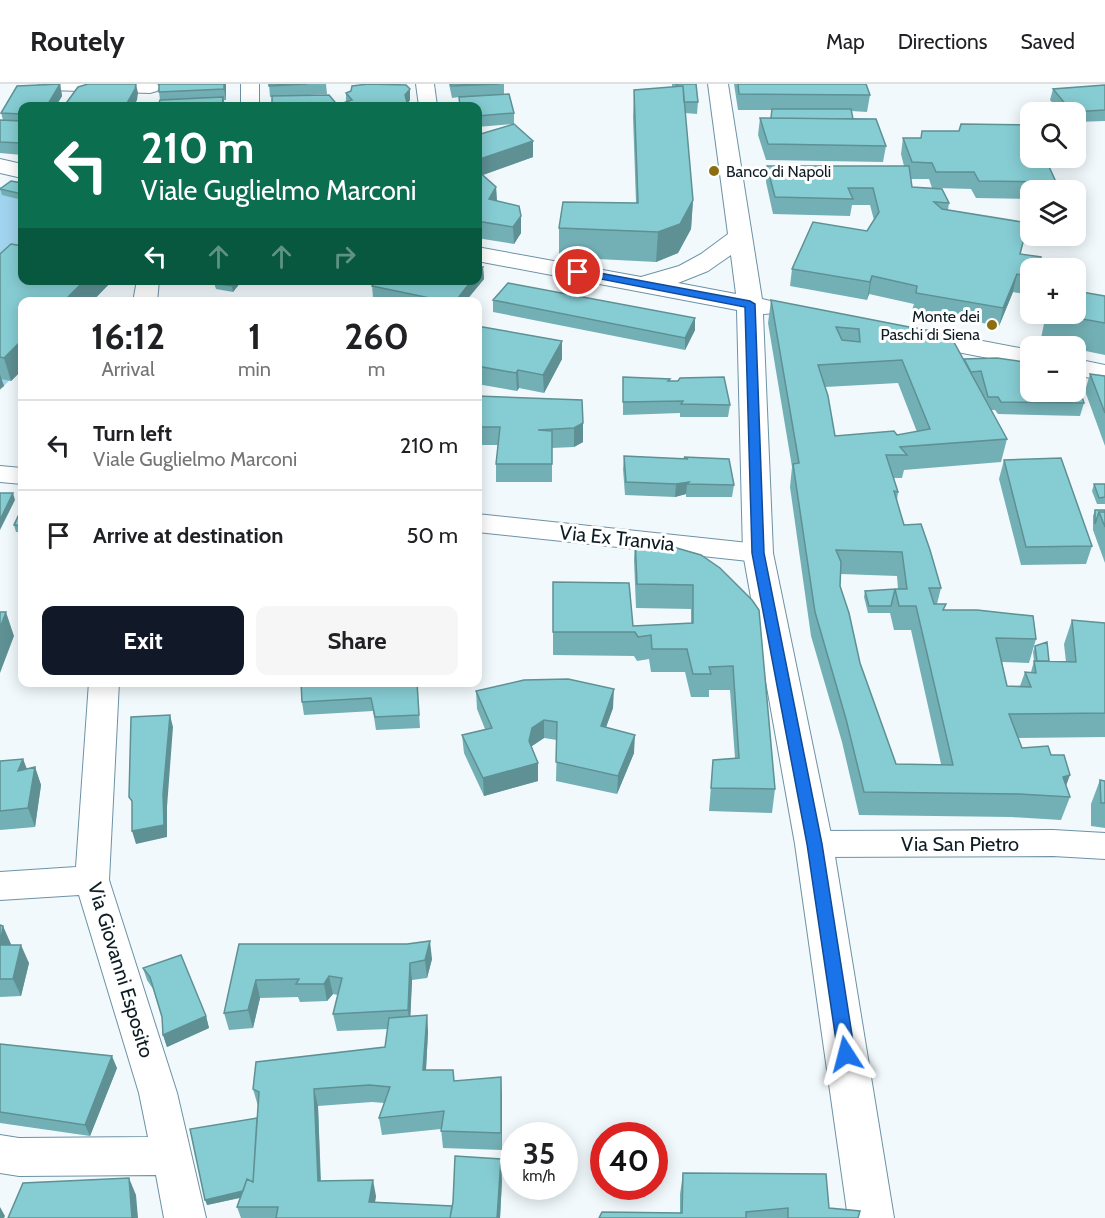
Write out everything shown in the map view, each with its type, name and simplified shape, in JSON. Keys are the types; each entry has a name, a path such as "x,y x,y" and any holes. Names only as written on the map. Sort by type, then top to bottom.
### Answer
{"street":[{"path":"48,84 150,87"},
{"path":"250,84 250,102"},
{"path":"425,84 427,102"},
{"path":"718,84 750,304 758,553 814,844 871,1218"},
{"path":"0,166 18,170"},
{"path":"636,283 666,280 689,273 710,261 740,236"},
{"path":"482,255 797,314"},
{"path":"891,331 1020,356"},
{"path":"1086,369 1105,372"},
{"path":"0,474 18,476"},
{"name":"Via Ex Tranvia","path":"482,524 758,553"},
{"name":"Via Giovanni Esposito","path":"104,687 92,880 155,1082 185,1218"},
{"name":"Via San Pietro","path":"814,844 1053,843 1105,846"},
{"path":"0,886 92,880"},
{"path":"0,1154 19,1157 172,1156"}],"shaded area":[{"path":"0,187 18,191 18,285 109,285 95,297 18,297 18,371 0,390"}],"building":[{"path":"60,84 49,102 18,102 18,114 1,113 17,86"},
{"path":"88,84 136,84 128,102 67,102 78,87"},
{"path":"159,84 224,84 224,89 159,92"},
{"path":"269,84 307,84 269,86"},
{"path":"451,84 499,84 451,86"},
{"path":"676,84 696,84 698,102 684,102 683,86"},
{"path":"738,84 866,84 870,95 739,94"},
{"path":"406,85 410,89 405,95 407,102 346,102 352,100 346,93 351,91 352,86"},
{"path":"1105,85 1105,110 1086,111 1086,102 1064,102 1053,89"},
{"path":"683,86 693,200 680,224 658,232 559,228 563,202 638,203 634,90"},
{"path":"509,94 514,113 482,116 482,102 460,102 459,97"},
{"path":"329,95 335,102 272,102 272,96"},
{"path":"223,97 222,102 159,102 160,100"},
{"path":"772,109 851,109 853,119 771,118"},
{"path":"760,118 876,119 886,146 768,144"},
{"path":"0,120 18,121 18,143 0,142"},
{"path":"514,124 533,141 482,158 482,134"},
{"path":"961,124 1020,125 1020,168 1050,168 1055,180 979,181 974,172 936,172 932,163 912,162 903,138 921,138 922,131 959,131"},
{"path":"767,166 909,166 912,187 942,189 949,203 934,202 942,209 1020,222 1020,246 1022,246 1020,254 1041,258 1020,258 1020,275 1017,274 1003,308 916,293 917,286 872,276 870,282 792,269 813,222 867,231 879,212 873,188 848,188 853,199 775,197"},
{"path":"482,174 496,187 489,199 519,206 521,216 513,227 482,222"},
{"path":"11,181 18,182 18,193 0,189"},
{"path":"11,244 18,245 18,285 80,285 68,297 18,297 18,344 4,358 0,357 0,254"},
{"path":"508,283 695,318 685,338 493,300"},
{"path":"468,285 459,297 425,297 372,286"},
{"path":"1086,293 1105,296 1105,323 1086,320"},
{"path":"771,300 950,335 1007,439 900,447 907,455 886,455 898,492 894,491 904,525 921,524 941,588 929,588 934,604 946,604 943,610 977,610 1033,616 1036,639 996,638 1007,686 1031,687 1025,672 1036,673 1034,661 1076,662 1072,620 1105,623 1105,713 1009,714 1022,748 1048,746 1051,755 1064,755 1070,775 1063,777 1070,797 864,792 846,719 815,612 793,464 799,463","holes":["836,327 859,329 860,342 842,340","902,360 930,429 897,435 894,431 835,436 828,396 818,365","836,550 902,552 907,589 895,589 899,606 916,606 953,765 896,764 860,663 849,613 840,586 841,562"]},
{"path":"482,327 562,341 543,375 518,370 516,373 482,367"},
{"path":"997,358 1020,361 1020,402 1084,403 1001,402 998,397 988,397 981,371 971,372 964,359"},
{"path":"1090,374 1105,376 1105,413"},
{"path":"623,377 678,381 680,378 724,377 730,405 681,404 683,401 623,402"},
{"path":"482,396 582,400 583,423 574,428 538,430 552,431 552,464 496,464 500,427 482,427"},
{"path":"624,456 729,459 734,485 626,482"},
{"path":"1061,458 1092,546 1026,547 1004,460"},
{"path":"1094,484 1105,484 1105,497 1099,498"},
{"path":"0,493 13,493 0,520"},
{"path":"1095,510 1105,510 1105,512 1099,512 1095,524"},
{"path":"1099,512 1105,512 1105,527"},
{"path":"635,536 701,555 720,568 759,610 775,789 711,788 713,760 739,758 733,666 709,667 711,674 693,674 687,649 652,649 651,635 638,637 635,632 553,632 553,582 629,583 633,626 693,623 693,585 637,584"},
{"path":"895,589 891,606 869,606 865,591"},
{"path":"0,612 6,612 0,628"},
{"path":"1047,642 1049,661 1037,661 1035,646"},
{"path":"568,679 614,689 601,726 635,735 618,776 556,762 557,722 544,720 532,728 529,741 538,763 483,778 462,735 492,728 476,691 524,680"},
{"path":"301,687 417,687 419,715 375,717 371,698 302,702"},
{"path":"170,715 163,794 164,825 132,831 132,801 129,797 131,717"},
{"path":"23,759 18,771 35,767 28,808 0,811 0,761"},
{"path":"1100,780 1105,781 1105,803 1101,803"},
{"path":"0,925 3,926 0,945"},
{"path":"430,941 425,960 410,963 408,1010 333,1014 342,978 329,976 324,984 296,984 299,979 256,980 248,1010 224,1013 239,944 407,944"},
{"path":"0,945 21,945 13,979 0,979"},
{"path":"181,955 206,1016 163,1035 162,1017 150,977 143,968"},
{"path":"427,1015 423,1070 453,1070 454,1081 501,1077 500,1133 441,1131 444,1111 379,1118 390,1087 369,1085 314,1089 318,1181 373,1180 369,1202 452,1206 450,1218 276,1218 278,1207 237,1207 247,1179 253,1182 259,1092 253,1089 256,1062 385,1047 389,1018"},
{"path":"0,1044 112,1056 85,1125 0,1112"},
{"path":"257,1118 253,1182 247,1179 243,1191 205,1200 190,1129"},
{"path":"455,1156 500,1159 497,1218 450,1218"},
{"path":"683,1173 826,1174 829,1208 860,1211 858,1218 788,1218 788,1208 746,1212 746,1218 599,1218 602,1212 682,1213"},
{"path":"129,1178 132,1218 8,1218 23,1183"}],"place":[{"name":"Banco di Napoli","path":"714,171"},
{"name":"Monte dei Paschi di Siena","path":"992,325"}],"route":[{"path":"578,272 750,304 758,553 814,844 846,1054"}]}
